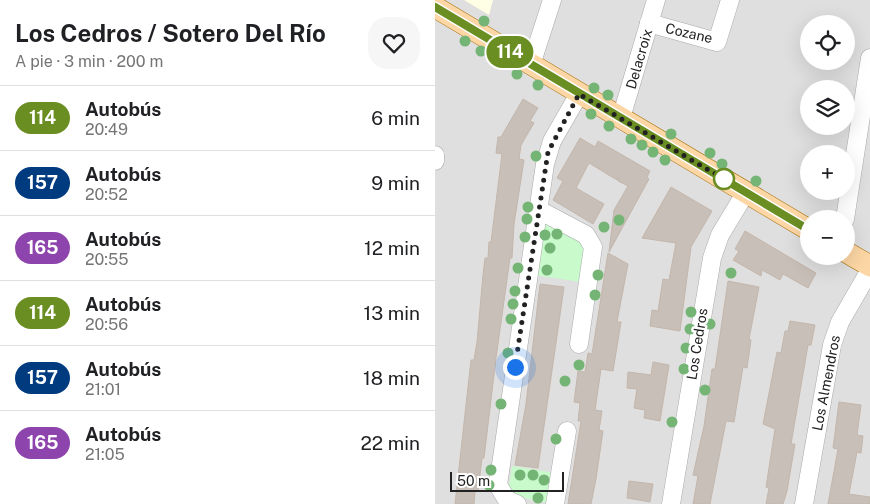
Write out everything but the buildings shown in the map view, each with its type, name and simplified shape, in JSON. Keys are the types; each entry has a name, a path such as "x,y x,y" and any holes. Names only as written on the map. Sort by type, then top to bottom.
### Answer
{"main road":[{"path":"435,7 800,225"},
{"path":"855,258 870,268"}],"street":[{"path":"531,65 552,0"},
{"name":"Delacroix","path":"621,118 656,0"},
{"name":"Cozane","path":"649,23 717,42 730,0"},
{"path":"846,210 870,58"},
{"path":"517,504 507,500 498,485 537,209 548,152 579,94"},
{"path":"435,155 435,161"},
{"name":"Los Cedros","path":"671,504 712,258 720,235 746,192"},
{"path":"537,209 586,235 593,247 579,344"},
{"name":"Los Almendros","path":"804,504 832,345 840,322 870,268"},
{"path":"555,504 567,431"}],"shaded area":[{"path":"435,0 870,0 870,504 435,504"},
{"path":"464,0 493,0 489,15"}],"green space":[{"path":"549,221 586,246 581,282 534,275 542,224"},
{"path":"512,466 555,473 548,503 514,496 509,486"}],"bus line":[{"name":"114","path":"435,7 800,225"}],"route":[{"path":"515,367 537,209 548,152 552,140 579,94 729,182 724,179"}]}
